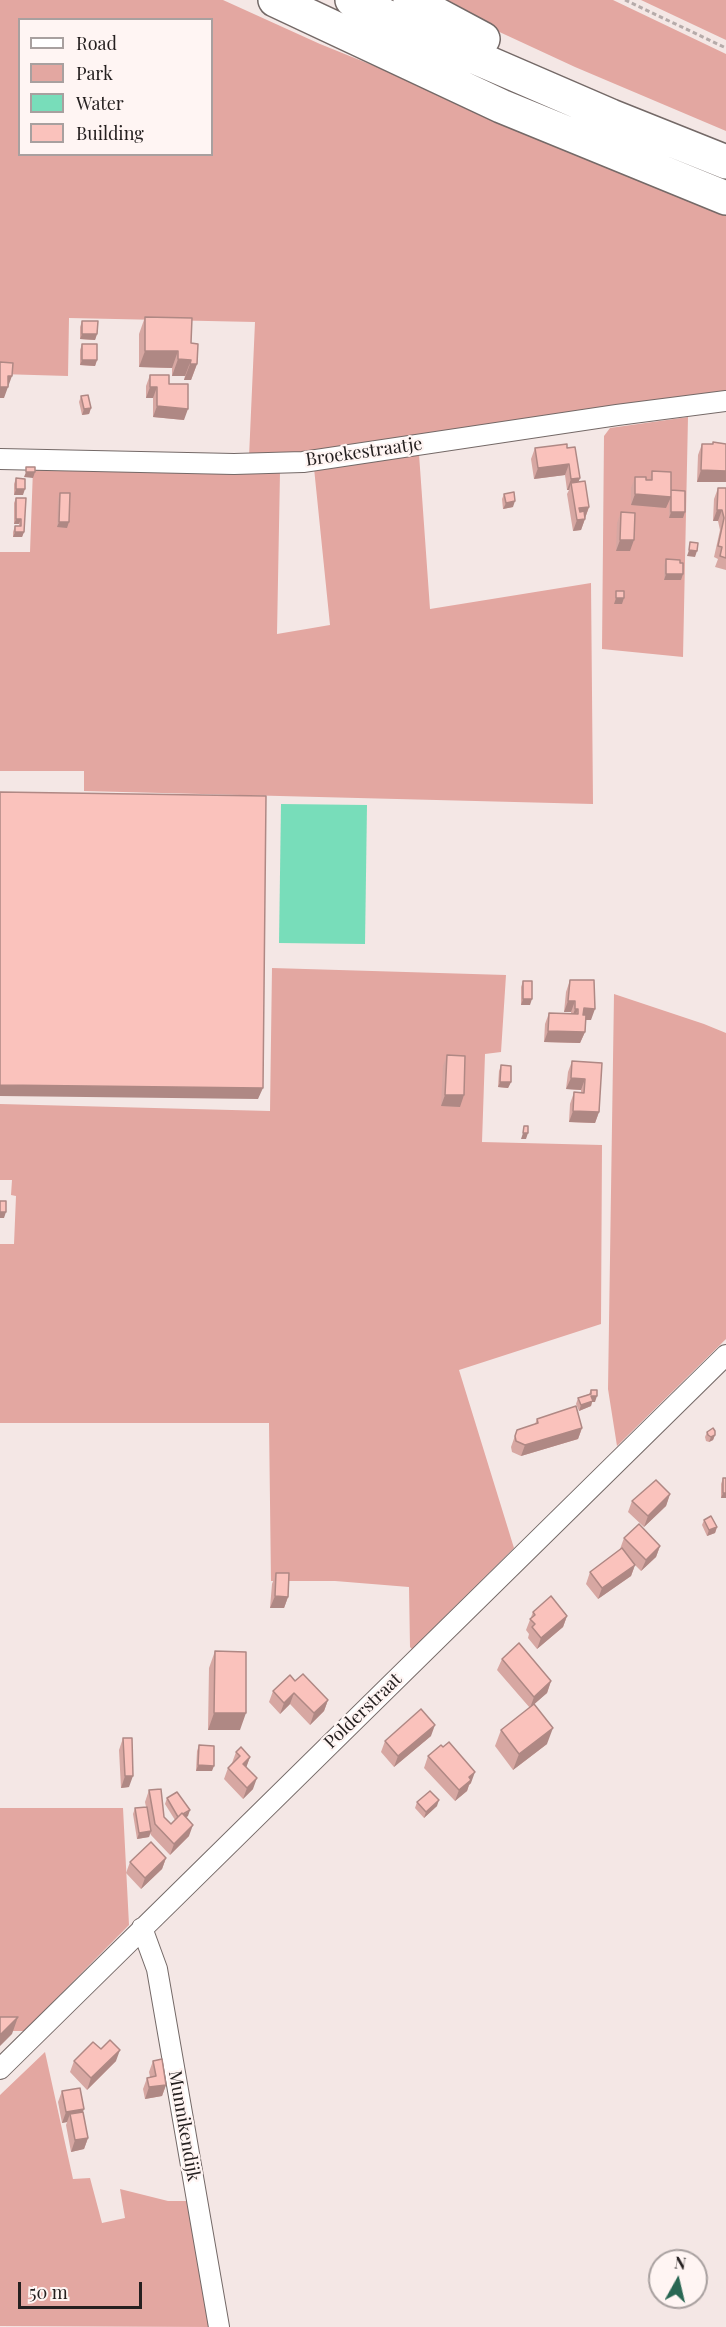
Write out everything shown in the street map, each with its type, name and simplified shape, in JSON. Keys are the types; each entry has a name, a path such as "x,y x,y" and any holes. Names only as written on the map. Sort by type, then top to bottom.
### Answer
{"highway":[{"path":"275,0 501,106 726,198"},
{"path":"352,0 456,50 610,116 726,162"},
{"path":"410,0 473,33 610,116"}],"street":[{"name":"Broekestraatje","path":"0,459 234,464 303,462 726,401"},
{"name":"Polderstraat","path":"0,2069 726,1355"},
{"name":"Munnikendijk","path":"142,1928 157,1969 219,2327"}],"path":[{"path":"625,0 726,48"}],"green space":[{"path":"0,0 223,0 320,44 726,208 726,396 270,458 249,457 255,322 69,318 68,376 0,374"},
{"path":"438,0 613,0 726,54 726,131 575,67 493,29"},
{"path":"641,0 726,0 726,40"},
{"path":"688,417 683,657 602,649 604,436 610,428"},
{"path":"419,454 430,609 591,583 593,804 84,791 84,771 0,771 0,552 30,552 33,469 280,472 277,634 330,625 314,468"},
{"path":"272,968 506,975 501,1052 485,1054 482,1142 602,1145 601,1324 459,1370 514,1548 412,1649 410,1647 409,1587 335,1581 271,1581 269,1423 0,1423 0,1244 14,1244 16,1196 11,1195 12,1180 0,1180 0,1104 270,1111"},
{"path":"614,994 726,1033 726,1339 617,1446 608,1389"},
{"path":"0,1808 123,1808 129,1925 24,2031 0,2031"},
{"path":"45,2052 73,2179 90,2178 102,2223 125,2218 120,2189 168,2201 189,2201 211,2327 0,2326 0,2095"}],"water":[{"path":"281,804 367,805 365,944 279,943"}],"building":[{"path":"145,317 192,318 191,343 198,344 197,364 190,364 191,360 178,359 178,351 145,351"},
{"path":"82,321 98,321 97,334 82,334"},
{"path":"82,344 97,344 97,360 82,360"},
{"path":"0,362 13,363 12,376 8,376 8,387 0,387"},
{"path":"150,375 169,375 169,384 188,384 188,409 157,406 157,387 150,387"},
{"path":"88,395 91,408 84,409 81,396"},
{"path":"713,442 726,444 726,471 701,470 702,444 713,444"},
{"path":"567,444 567,448 575,447 580,478 571,479 569,464 538,468 535,448"},
{"path":"26,467 35,467 35,472 26,472"},
{"path":"652,471 671,472 671,497 635,494 635,477 646,477 646,480 652,480"},
{"path":"16,478 25,479 25,489 16,489"},
{"path":"585,481 589,507 579,508 580,512 584,511 585,519 577,520 571,483"},
{"path":"718,488 726,488 726,558 720,556 722,547 718,546 724,518 722,510 717,510"},
{"path":"671,490 685,491 685,512 671,512"},
{"path":"514,492 515,501 506,503 504,494"},
{"path":"60,493 70,493 69,522 59,522"},
{"path":"16,498 26,498 24,532 15,532 15,526 21,526 21,519 16,519"},
{"path":"621,512 635,513 634,540 620,540"},
{"path":"690,542 698,543 697,551 689,550"},
{"path":"666,559 680,560 680,563 683,563 683,574 666,574"},
{"path":"616,591 624,591 624,598 616,598"},
{"path":"0,792 266,796 263,1088 0,1085"},
{"path":"570,980 594,980 595,1009 584,1008 585,1032 548,1031 549,1013 578,1014 575,1001 568,1001"},
{"path":"523,981 532,981 532,999 523,999"},
{"path":"447,1055 465,1056 464,1095 445,1095"},
{"path":"572,1061 602,1063 599,1112 573,1111 574,1092 584,1093 585,1079 571,1078"},
{"path":"501,1065 511,1066 511,1082 500,1082"},
{"path":"524,1126 528,1126 528,1133 523,1133"},
{"path":"0,1201 6,1201 6,1212 0,1212"},
{"path":"591,1390 597,1390 597,1396 591,1396 593,1401 581,1405 578,1398 591,1394"},
{"path":"576,1406 582,1428 525,1445 516,1441 517,1430 538,1423 537,1419"},
{"path":"713,1428 715,1435 711,1437 707,1432"},
{"path":"723,1478 726,1478 726,1493 723,1493"},
{"path":"656,1480 670,1494 648,1516 632,1501"},
{"path":"711,1516 717,1527 709,1530 704,1520"},
{"path":"639,1524 660,1546 646,1560 624,1538"},
{"path":"622,1548 635,1565 602,1588 590,1572"},
{"path":"276,1573 289,1573 288,1597 275,1596"},
{"path":"551,1596 567,1616 541,1638 532,1627 535,1624 530,1619 535,1615 533,1612"},
{"path":"519,1643 551,1681 534,1697 502,1659"},
{"path":"215,1651 246,1652 246,1713 214,1713"},
{"path":"303,1674 328,1700 314,1713 294,1693 284,1703 273,1691 290,1675 295,1681"},
{"path":"534,1704 553,1728 519,1754 501,1730"},
{"path":"421,1709 435,1725 398,1756 385,1741"},
{"path":"123,1738 132,1738 133,1776 125,1776"},
{"path":"449,1742 475,1772 469,1777 471,1780 459,1790 428,1756 441,1745 443,1747"},
{"path":"199,1745 214,1746 214,1766 198,1765"},
{"path":"241,1747 250,1757 243,1764 257,1778 247,1788 228,1768 240,1756 236,1752"},
{"path":"161,1789 164,1817 171,1824 182,1813 193,1825 174,1844 155,1824 149,1790"},
{"path":"430,1791 439,1800 426,1812 417,1802"},
{"path":"177,1792 190,1810 178,1817 167,1798"},
{"path":"147,1807 151,1831 139,1833 135,1808"},
{"path":"151,1842 166,1858 145,1878 130,1862"},
{"path":"0,2017 18,2017 0,2035"},
{"path":"110,2040 120,2050 91,2078 74,2061 93,2042 101,2049"},
{"path":"162,2059 166,2085 149,2087 147,2078 156,2076 153,2061"},
{"path":"80,2088 84,2109 66,2112 62,2091"},
{"path":"83,2112 88,2138 75,2140 70,2114"}]}
